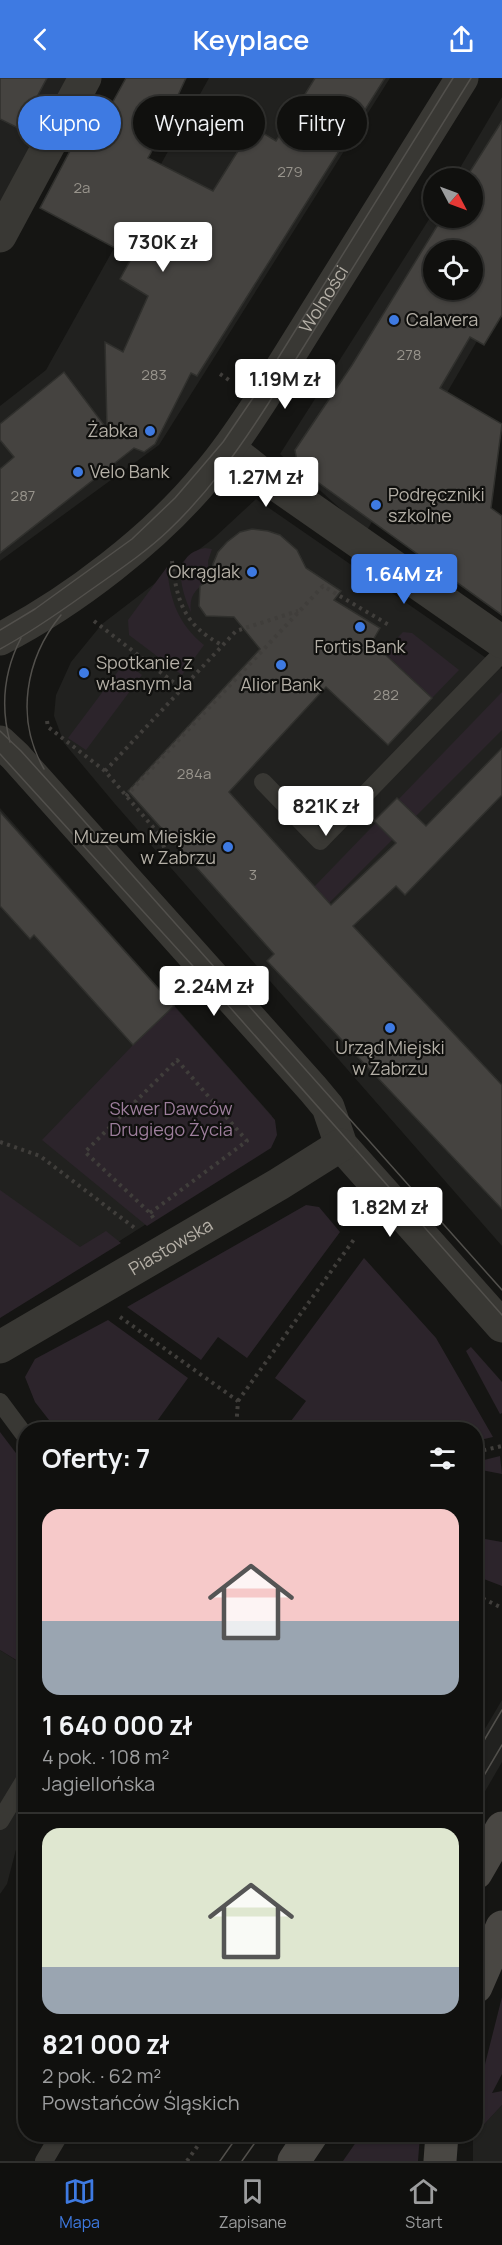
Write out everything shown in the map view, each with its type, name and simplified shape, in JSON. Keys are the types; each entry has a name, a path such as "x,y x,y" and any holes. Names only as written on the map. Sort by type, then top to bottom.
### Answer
{"street":[{"path":"0,236 8,203 85,78"},
{"name":"Wolności","path":"0,639 42,614 137,545 182,503 229,448 262,399 462,78"},
{"path":"229,448 273,482 502,642"},
{"path":"0,742 328,1107 341,1145 502,1326"},
{"name":"Piastowska","path":"0,1347 162,1239 341,1145"},
{"path":"483,1861 502,1828"},
{"path":"483,1971 502,1927"},
{"path":"294,2161 307,2142"},
{"path":"440,2161 441,2142"}],"lane":[{"path":"263,782 320,841 502,653"},
{"path":"0,1402 18,1426"},
{"path":"0,1821 18,1791"},
{"path":"44,2161 55,2142"}],"path":[{"path":"172,558 179,600 187,617 196,629 222,645"},
{"path":"126,796 323,586 389,625"},
{"path":"105,771 236,631 300,610"},
{"path":"91,619 181,688"},
{"path":"47,721 48,727 105,771 158,833 169,859"},
{"path":"150,1213 247,1141 177,1060 85,1152 150,1213 162,1239"},
{"path":"0,1142 40,1156 162,1239"},
{"path":"237,1422 238,1401 355,1239"},
{"path":"129,1323 238,1401"},
{"path":"483,1450 502,1446"},
{"path":"483,1598 502,1608"},
{"path":"188,2161 201,2142"}],"shaded area":[{"path":"0,78 97,78 84,96 18,96 18,150 43,150 0,208"},
{"path":"209,78 390,78 367,115 367,96 277,96 277,150 345,150 159,445 0,561 0,406 46,370 169,150 265,150 265,96 199,96"},
{"path":"502,97 502,298 366,532 280,454 423,228 483,228 483,168 460,168"},
{"path":"256,499 502,669 502,1246 115,804 64,743 54,716 56,695 71,662 102,624 214,538"},
{"path":"0,808 272,1116 269,1146 0,1317"},
{"path":"0,1650 18,1662 18,1842 7,1884 0,1894"},
{"path":"502,1700 502,1762 483,1795 483,1732"},
{"path":"502,2105 502,2161 473,2161 473,2142 483,2142 483,2125"}],"green space":[{"path":"205,548 212,549 208,561 209,580 194,593 191,612 184,593 181,574 187,558 194,552"},
{"path":"167,567 170,590 177,610 188,629 204,645 182,675 129,635 128,620"},
{"path":"403,632 412,633 459,670 432,698 384,652"},
{"path":"125,662 142,675 86,750 68,738"},
{"path":"502,692 502,730 329,903 314,887"},
{"name":"Skwer Dawców Drugiego Życia","path":"174,1006 275,1120 277,1135 271,1148 147,1226 42,1140 133,1045"},
{"path":"0,1190 80,1247 106,1231 121,1243 0,1318"},
{"path":"306,1205 319,1207 340,1232 247,1358 218,1337 201,1360 127,1307"},
{"path":"364,1258 436,1338 493,1437 483,1439 483,1422 290,1422 306,1401 275,1378"},
{"path":"108,1320 188,1378 156,1422 51,1422 35,1402 25,1377 35,1359"},
{"path":"471,1347 502,1382 502,1413 500,1414 466,1351"},
{"path":"0,1432 18,1456 18,1661 0,1650"},
{"path":"500,1456 502,1474 483,1470 483,1460"},
{"path":"485,1539 502,1542 502,1586 483,1579"},
{"path":"502,1997 502,2074 492,2093 502,2091 502,2105 483,2125 483,2072"},
{"path":"356,2142 419,2142 418,2161 343,2161"}],"building":[{"path":"0,78 47,78 37,96 18,96 18,128 0,119"},
{"path":"126,78 186,78 178,96 133,96 133,150 152,150 148,158 213,191 239,150 265,150 265,134 276,141 277,139 277,150 340,150 197,376 191,373 155,444 144,452 134,448 0,553 0,469 14,457 0,440 0,424 64,372 107,429 105,342 123,352 148,296 120,279 132,257 40,208 70,150 121,150 121,96 116,96"},
{"path":"315,78 385,78 367,107 367,96 304,96"},
{"path":"502,121 502,315 484,345 470,337 440,388 502,424 491,508 502,516 502,615 298,468 295,450 352,365 423,249 423,300 483,300 483,240 429,240 436,228 483,228 483,168 472,168"},
{"path":"252,529 280,535 297,550 306,568 341,591 334,600 380,628 372,642 432,698 388,745 326,687 229,792 331,905 396,843 374,821 397,798 426,826 502,748 502,795 405,895 396,886 353,926 502,1085 502,1209 267,961 274,954 128,791 260,649 234,617 206,616 199,606 200,586 212,578 213,564 218,552 240,532"},
{"path":"0,812 174,1006 133,1045 34,935 30,939 0,906"}],"tram line":[{"path":"0,630 35,609 132,539 175,498 223,442 255,395 453,78"},
{"path":"0,649 54,616 139,556 184,516 210,485 268,404 471,78"},
{"path":"44,769 29,730 28,690 39,651 61,615"},
{"path":"10,742 5,715 5,689 15,650 21,638"},
{"path":"0,731 68,803 502,1290"},
{"path":"0,754 212,987 502,1315"},
{"path":"483,1742 502,1710"},
{"path":"483,1777 502,1745"},
{"path":"220,2161 233,2142"},
{"path":"242,2161 255,2142"}],"place":[{"name":"Calavera","path":"394,320"},
{"name":"Żabka","path":"150,431"},
{"name":"Velo Bank","path":"78,472"},
{"name":"Podręczniki szkolne","path":"376,505"},
{"name":"Okrąglak","path":"252,572"},
{"name":"Fortis Bank","path":"360,627"},
{"name":"Alior Bank","path":"281,665"},
{"name":"Spotkanie z własnym Ja","path":"84,673"},
{"name":"Muzeum Miejskie w Zabrzu","path":"228,847"},
{"name":"Urząd Miejski w Zabrzu","path":"390,1028"}]}
